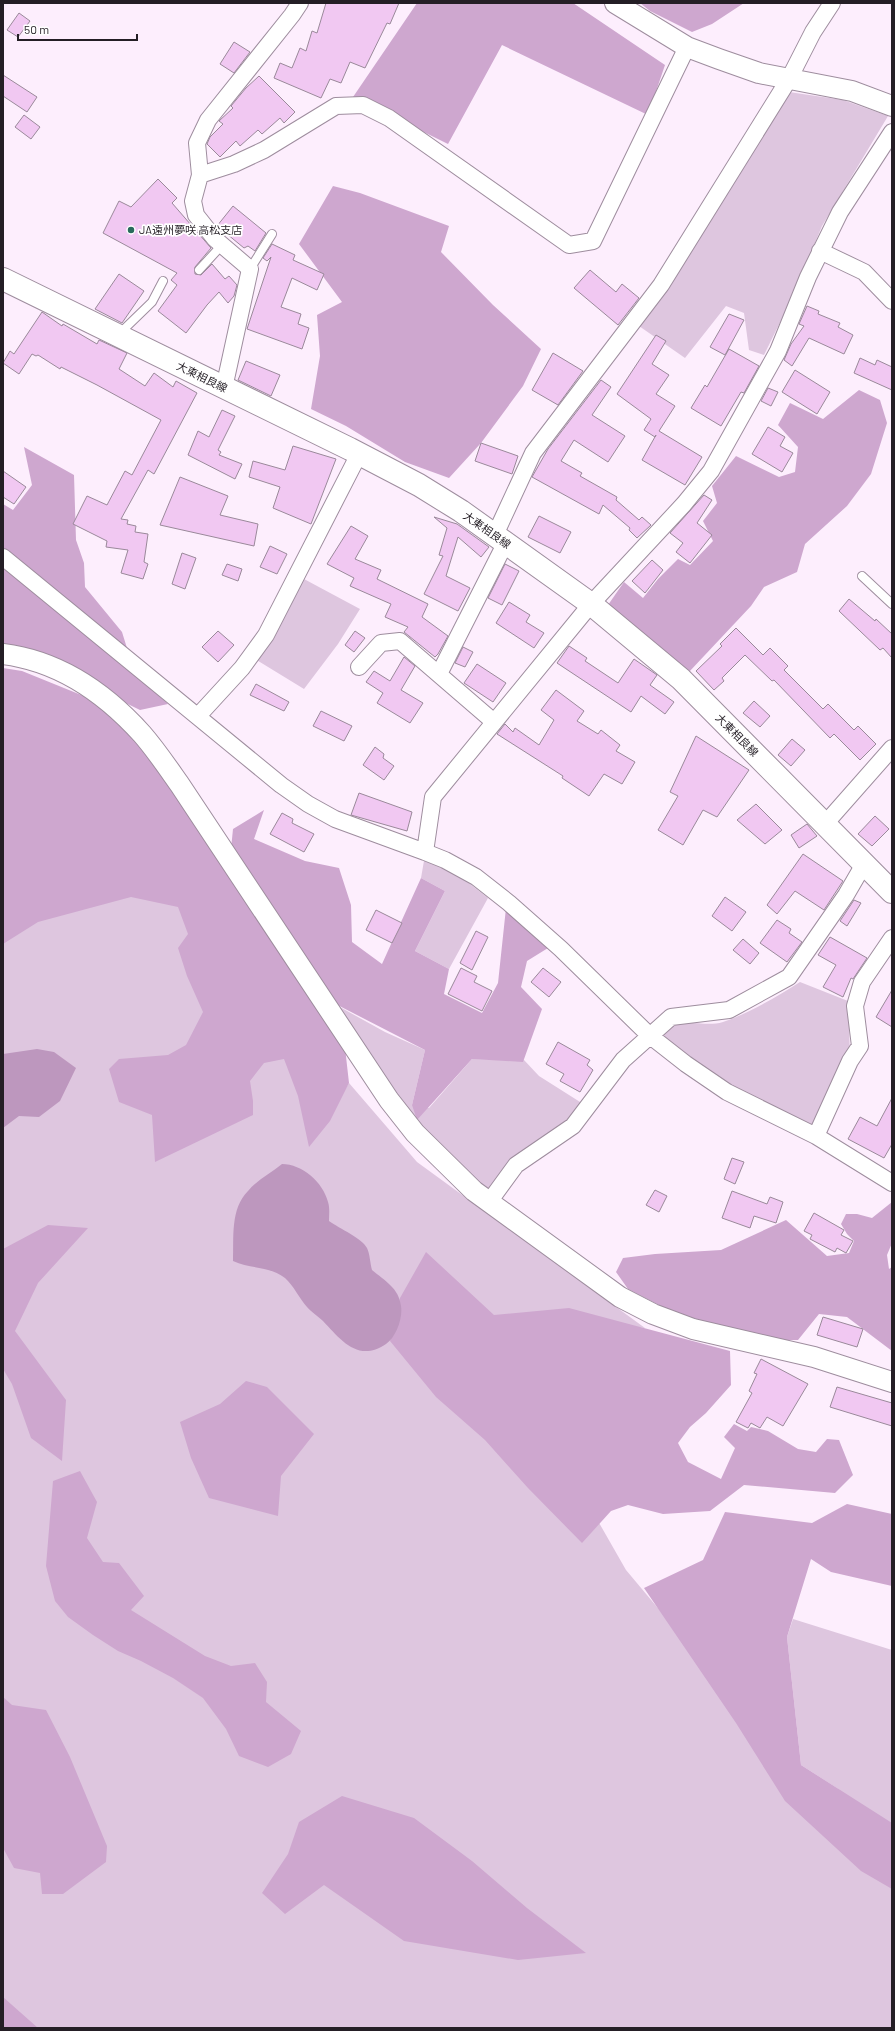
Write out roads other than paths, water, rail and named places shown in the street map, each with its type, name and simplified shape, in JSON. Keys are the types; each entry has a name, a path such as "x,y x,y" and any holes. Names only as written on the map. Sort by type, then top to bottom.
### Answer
{"main road":[{"name":"大東相良線","path":"3,279 116,337 359,454 418,485 500,539 591,604 681,679 892,892"}],"street":[{"path":"224,388 250,269 215,239 196,215 193,201 200,175 197,143 208,120 300,3"},
{"path":"615,3 688,48 759,73 852,91 892,106"},
{"path":"439,674 500,539 533,453 661,285 789,79 813,32 832,3"},
{"path":"200,175 234,164 264,150 336,106 363,106 389,118 569,245 593,241 688,48"},
{"path":"425,852 433,797 591,604 684,504 711,471 778,351 820,251 840,212 892,132"},
{"path":"820,251 864,272 892,301"},
{"path":"198,716 242,668 266,635 359,454"},
{"path":"3,557 281,785 308,804 335,819 445,860 476,877 510,903 561,949 649,1035 686,1064 726,1092 816,1136 892,1183"},
{"path":"359,667 381,643 400,641 494,722"},
{"path":"3,654 24,657 51,666 83,683 111,702 143,735 180,785 389,1100 426,1144 474,1190 620,1297 653,1314 693,1329 814,1357 892,1382"},
{"path":"825,824 892,748"},
{"path":"489,1202 516,1165 573,1126 623,1060 649,1035 671,1017 729,1010 789,977 846,895 864,864"},
{"path":"816,1136 850,1061 860,1046 855,1006 862,982 892,938"}],"lane":[{"path":"250,269 272,234"},
{"path":"199,270 222,245"},
{"path":"116,337 152,302 163,281"},
{"path":"862,576 892,604"}],"place":[{"name":"JA遠州夢咲 高松支店","path":"131,230"}]}
